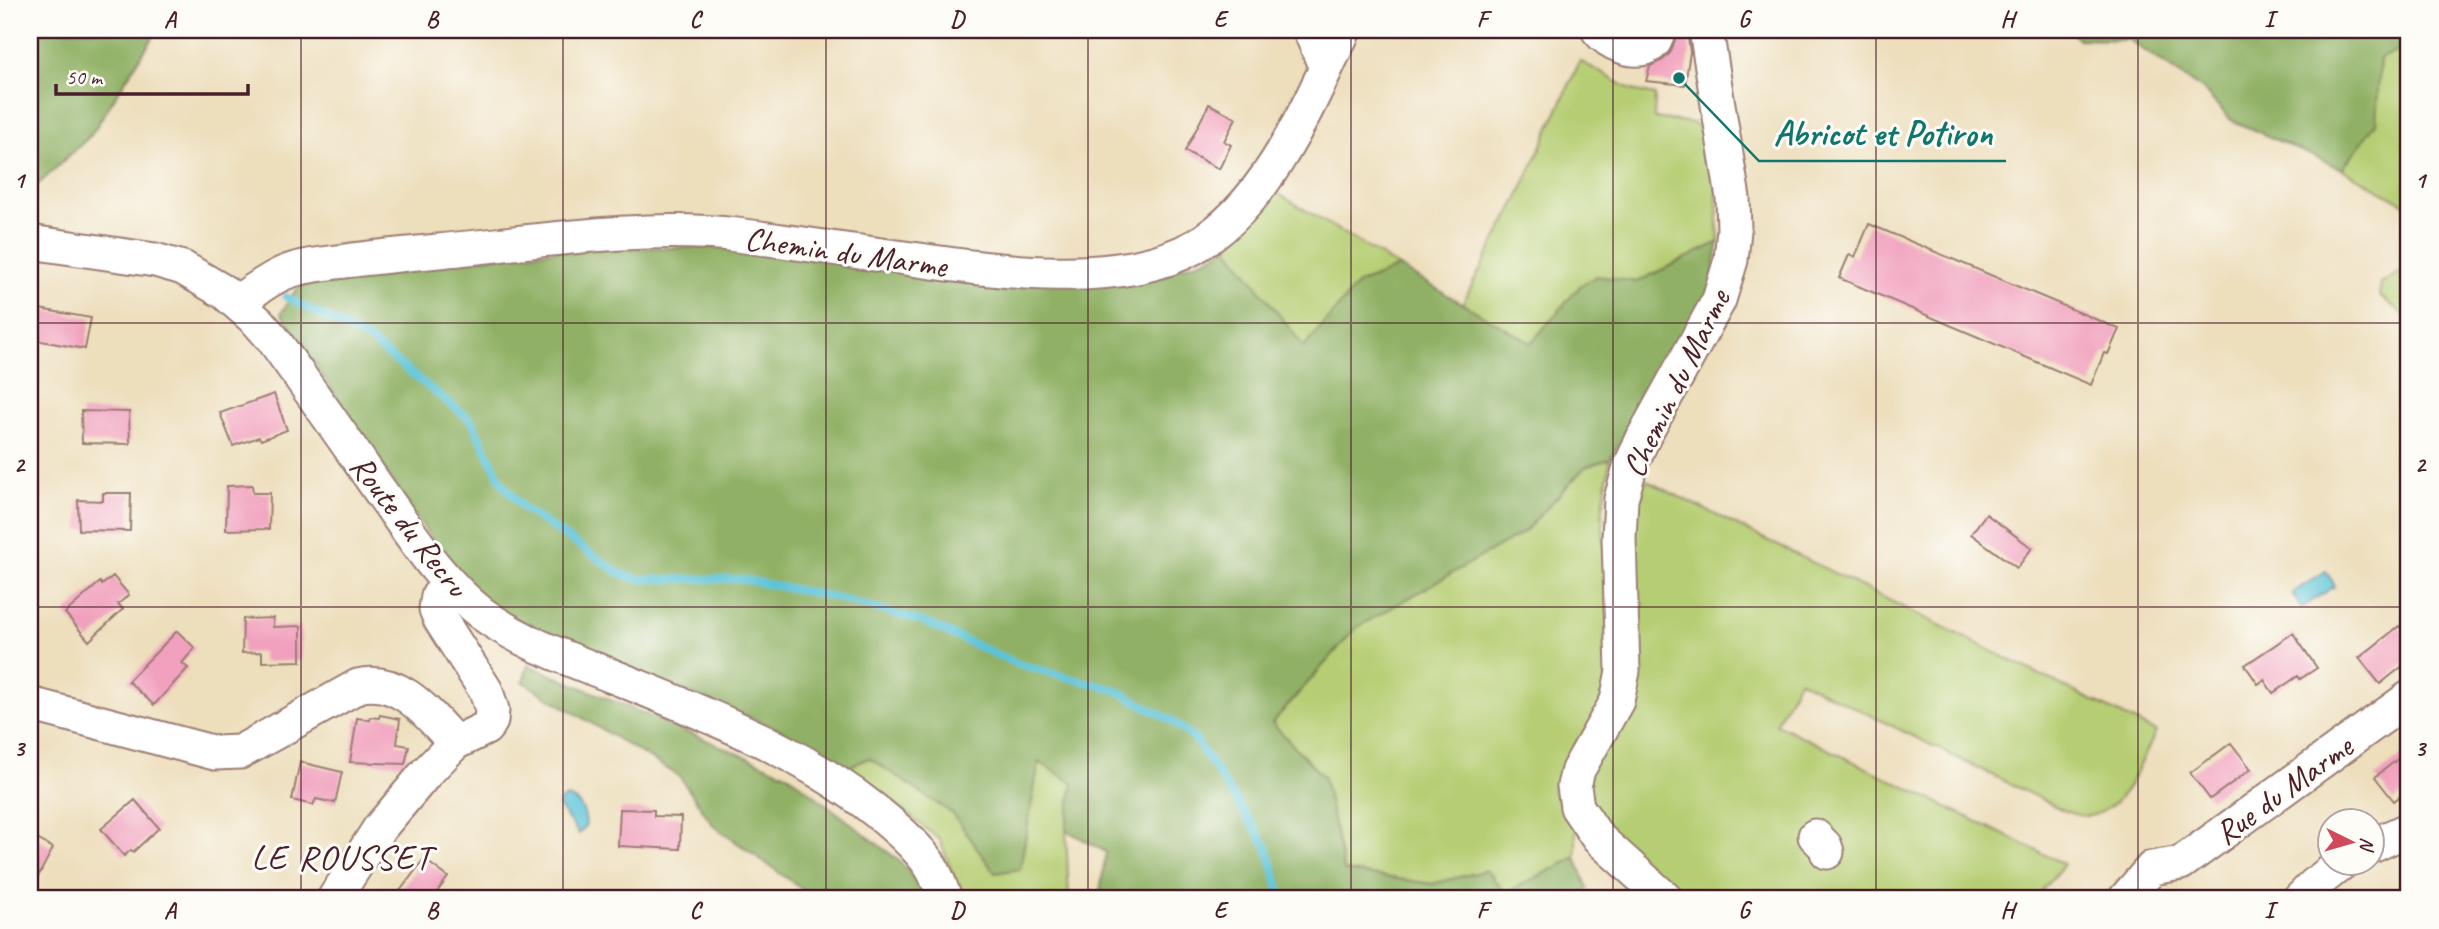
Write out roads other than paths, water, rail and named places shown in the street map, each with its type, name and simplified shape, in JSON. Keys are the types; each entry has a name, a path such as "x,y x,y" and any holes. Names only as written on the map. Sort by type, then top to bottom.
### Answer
{"street":[{"path":"1310,30 1326,68"},
{"name":"Chemin du Marme","path":"236,302 282,273 311,266 400,254 661,232 733,235 967,267 1056,273 1136,267 1193,248 1223,227 1275,168 1344,30"},
{"path":"1598,30 1614,43 1639,49 1650,47 1659,30"},
{"name":"Chemin du Marme","path":"1667,899 1598,838 1577,807 1574,786 1578,770 1617,701 1621,681 1623,648 1619,538 1621,499 1630,467 1644,436 1719,300 1731,260 1733,198 1706,30"},
{"name":"Route du Recru","path":"30,243 155,260 183,268 206,280 236,302 273,339 431,564 497,624 526,639 712,717 790,756 840,785 882,816 927,861 945,899"},
{"path":"334,899 379,829 426,773 455,743 486,728 491,720 492,710 486,691 436,609 438,596 451,585"},
{"path":"30,704 215,753 240,752 358,686 380,685 404,693 420,705 455,743"},
{"name":"Rue du Marme","path":"2125,899 2152,868 2181,863 2409,698"},
{"path":"2386,840 2409,829"},
{"path":"2300,899 2326,876"}],"water":[{"path":"2326,571 2335,586 2301,608 2292,593"},
{"path":"567,797 576,801 583,811 586,825 579,834 559,806 561,800"}],"waterway":[{"path":"286,297 369,340 472,421 502,483 523,508 621,574 638,579 741,579 834,597 924,622 1018,664 1116,690 1171,720 1195,739 1267,847 1282,899"}],"place":[{"name":"Abricot et Potiron","path":"1679,78"}],"district":[{"name":"LE ROUSSET","path":"342,857"}]}
